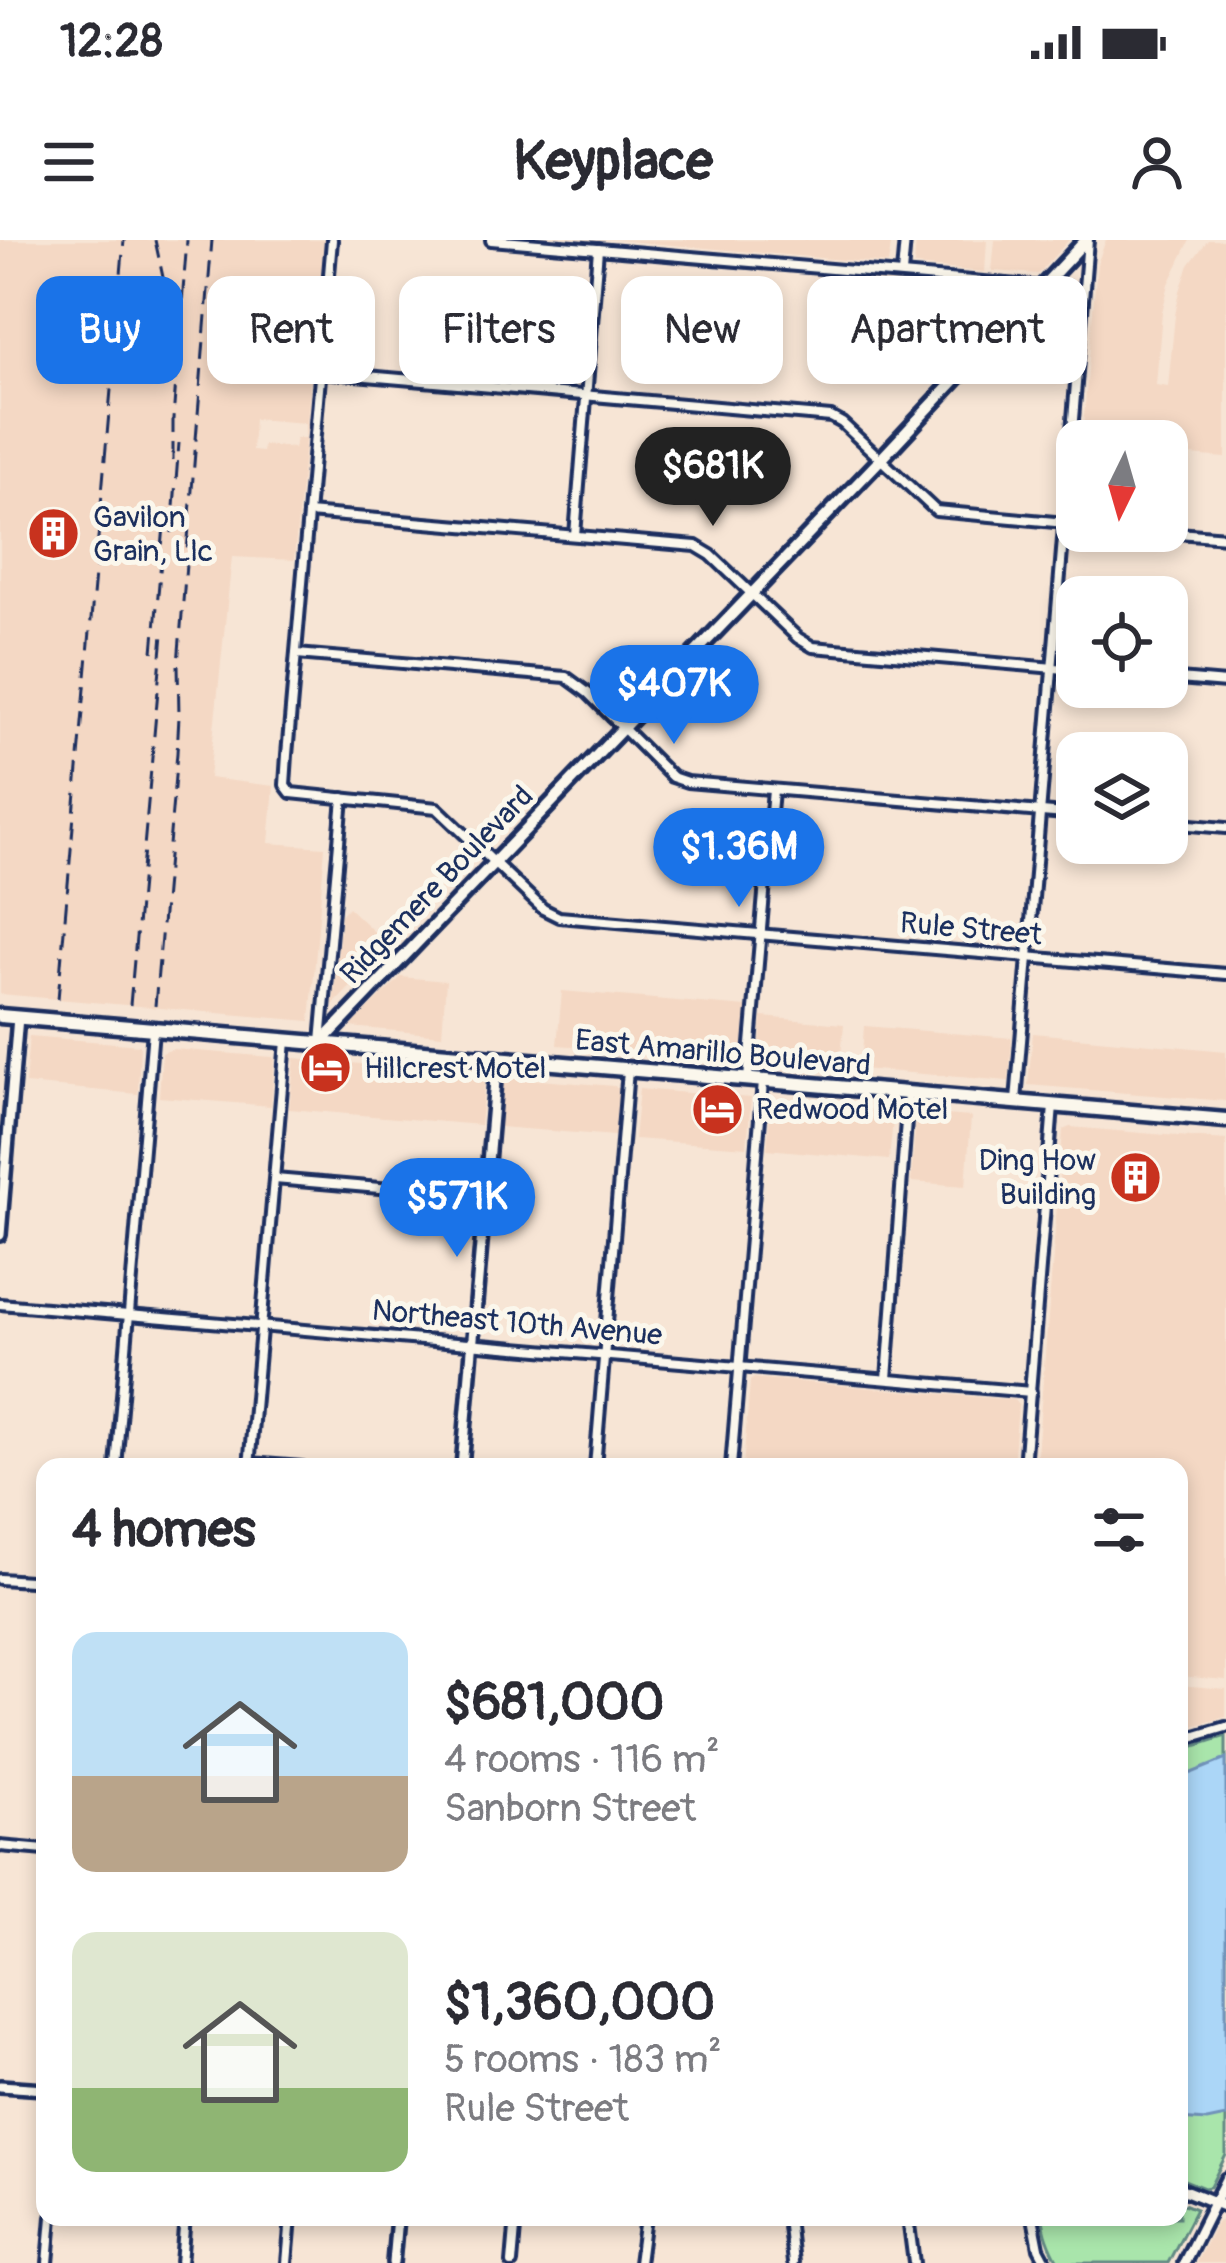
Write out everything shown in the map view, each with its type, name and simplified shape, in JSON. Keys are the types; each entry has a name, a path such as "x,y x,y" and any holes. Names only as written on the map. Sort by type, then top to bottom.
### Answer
{"highway":[{"name":"East Amarillo Boulevard","path":"0,1016 1226,1120"}],"main road":[{"name":"Ridgemere Boulevard","path":"1053,276 1087,240"},
{"name":"Ridgemere Boulevard","path":"321,1043 951,384"}],"street":[{"path":"329,276 332,240"},
{"path":"491,240 926,276"},
{"path":"902,274 904,240"},
{"path":"1085,276 1087,240"},
{"path":"575,536 598,249"},
{"path":"375,376 832,417 936,512 1056,522"},
{"path":"320,384 297,654 566,677 677,779 695,784 1056,813"},
{"path":"1074,420 1077,384"},
{"path":"308,513 696,546 712,554 798,638 813,646 1056,668"},
{"path":"1188,534 1226,537"},
{"path":"1016,1101 1063,552"},
{"name":"Rule Street","path":"297,654 287,755 286,785 291,793 437,808 543,909 559,916 1226,974"},
{"path":"1188,680 1226,683"},
{"path":"748,1079 773,790"},
{"path":"321,1043 343,798"},
{"path":"1188,825 1226,828"},
{"path":"0,1234 18,1017"},
{"path":"117,1458 153,1029"},
{"path":"251,1458 286,1040"},
{"path":"463,1458 497,1057"},
{"path":"596,1458 628,1068"},
{"path":"732,1458 764,1080"},
{"path":"887,1379 908,1093"},
{"path":"1025,1458 1054,1105"},
{"path":"274,1179 484,1197"},
{"name":"Northeast 10th Avenue","path":"0,1304 1031,1392"},
{"path":"0,1579 36,1581"},
{"path":"1188,1738 1226,1727"},
{"path":"0,1846 36,1849"},
{"path":"0,2086 36,2088"},
{"path":"1184,2263 1221,2205 1226,2180"},
{"path":"1188,2192 1221,2205"},
{"path":"48,2263 51,2226"},
{"path":"181,2263 184,2226"},
{"path":"287,2263 290,2226"},
{"path":"394,2263 397,2226"},
{"path":"512,2263 515,2226"},
{"path":"639,2263 644,2226"},
{"path":"789,2226 793,2263"},
{"path":"909,2226 914,2263"},
{"path":"1035,2226 1047,2263"}],"shaded area":[{"path":"0,240 324,240 321,276 207,276 207,384 310,384 294,560 232,557 209,778 274,786 269,843 325,847 310,1021 0,994","holes":["254,419 305,423 305,438 296,438 294,448 263,445 262,452 252,451"]},
{"path":"616,240 892,240 888,264"},
{"path":"916,240 987,240 985,272 914,266"},
{"path":"995,240 1069,240 1038,274 992,271"},
{"path":"1106,240 1190,240 1169,284 1162,312 1156,385 1168,387 1175,315 1189,265 1208,240 1226,240 1226,458 1188,455 1188,420 1084,420 1097,264"},
{"path":"348,907 390,947 333,1005 341,915"},
{"path":"401,977 446,981 442,1035 350,1027"},
{"path":"562,991 747,1007 742,1059 557,1045"},
{"path":"762,1017 844,1024 840,1067 759,1060"},
{"path":"864,1026 1012,1038 1009,1081 861,1069"},
{"path":"1033,1033 1226,1051 1226,1101 1028,1085"},
{"path":"29,1036 140,1045 138,1094 25,1084"},
{"path":"173,1049 273,1057 271,1106 159,1097 162,1053"},
{"path":"295,1058 482,1075 480,1125 289,1109"},
{"path":"503,1077 619,1088 615,1136 499,1127"},
{"path":"639,1089 751,1098 747,1147 634,1139"},
{"path":"771,1100 894,1111 889,1160 767,1149"},
{"path":"919,1113 971,1117 966,1186 911,1182"},
{"path":"1063,1130 1226,1140 1226,1680 1188,1677 1188,1458 1037,1458"},
{"path":"750,1381 1014,1400 1018,1405 1014,1458 744,1458"},
{"path":"1188,1686 1226,1689 1226,1717 1188,1728"},
{"path":"1226,2221 1226,2263 1196,2263 1216,2223"}],"green space":[{"path":"1226,1736 1226,2155 1210,2187 1204,2188 1188,2182 1188,1748"},
{"path":"1045,2226 1187,2226 1168,2263 1059,2263"}],"water":[{"path":"1226,1759 1226,2117 1207,2121 1188,2120 1188,1774"}],"railway":[{"path":"58,999 124,240"},
{"path":"155,240 163,276"},
{"path":"173,461 187,240"},
{"path":"155,1006 212,240"},
{"path":"172,533 179,443"},
{"path":"153,652 165,514"},
{"path":"130,1005 163,634"}],"place":[{"name":"Gavilon Grain, Llc","path":"54,534"},
{"name":"Hillcrest Motel","path":"325,1068"},
{"name":"Redwood Motel","path":"717,1109"},
{"name":"Ding How Building","path":"1135,1177"}]}
